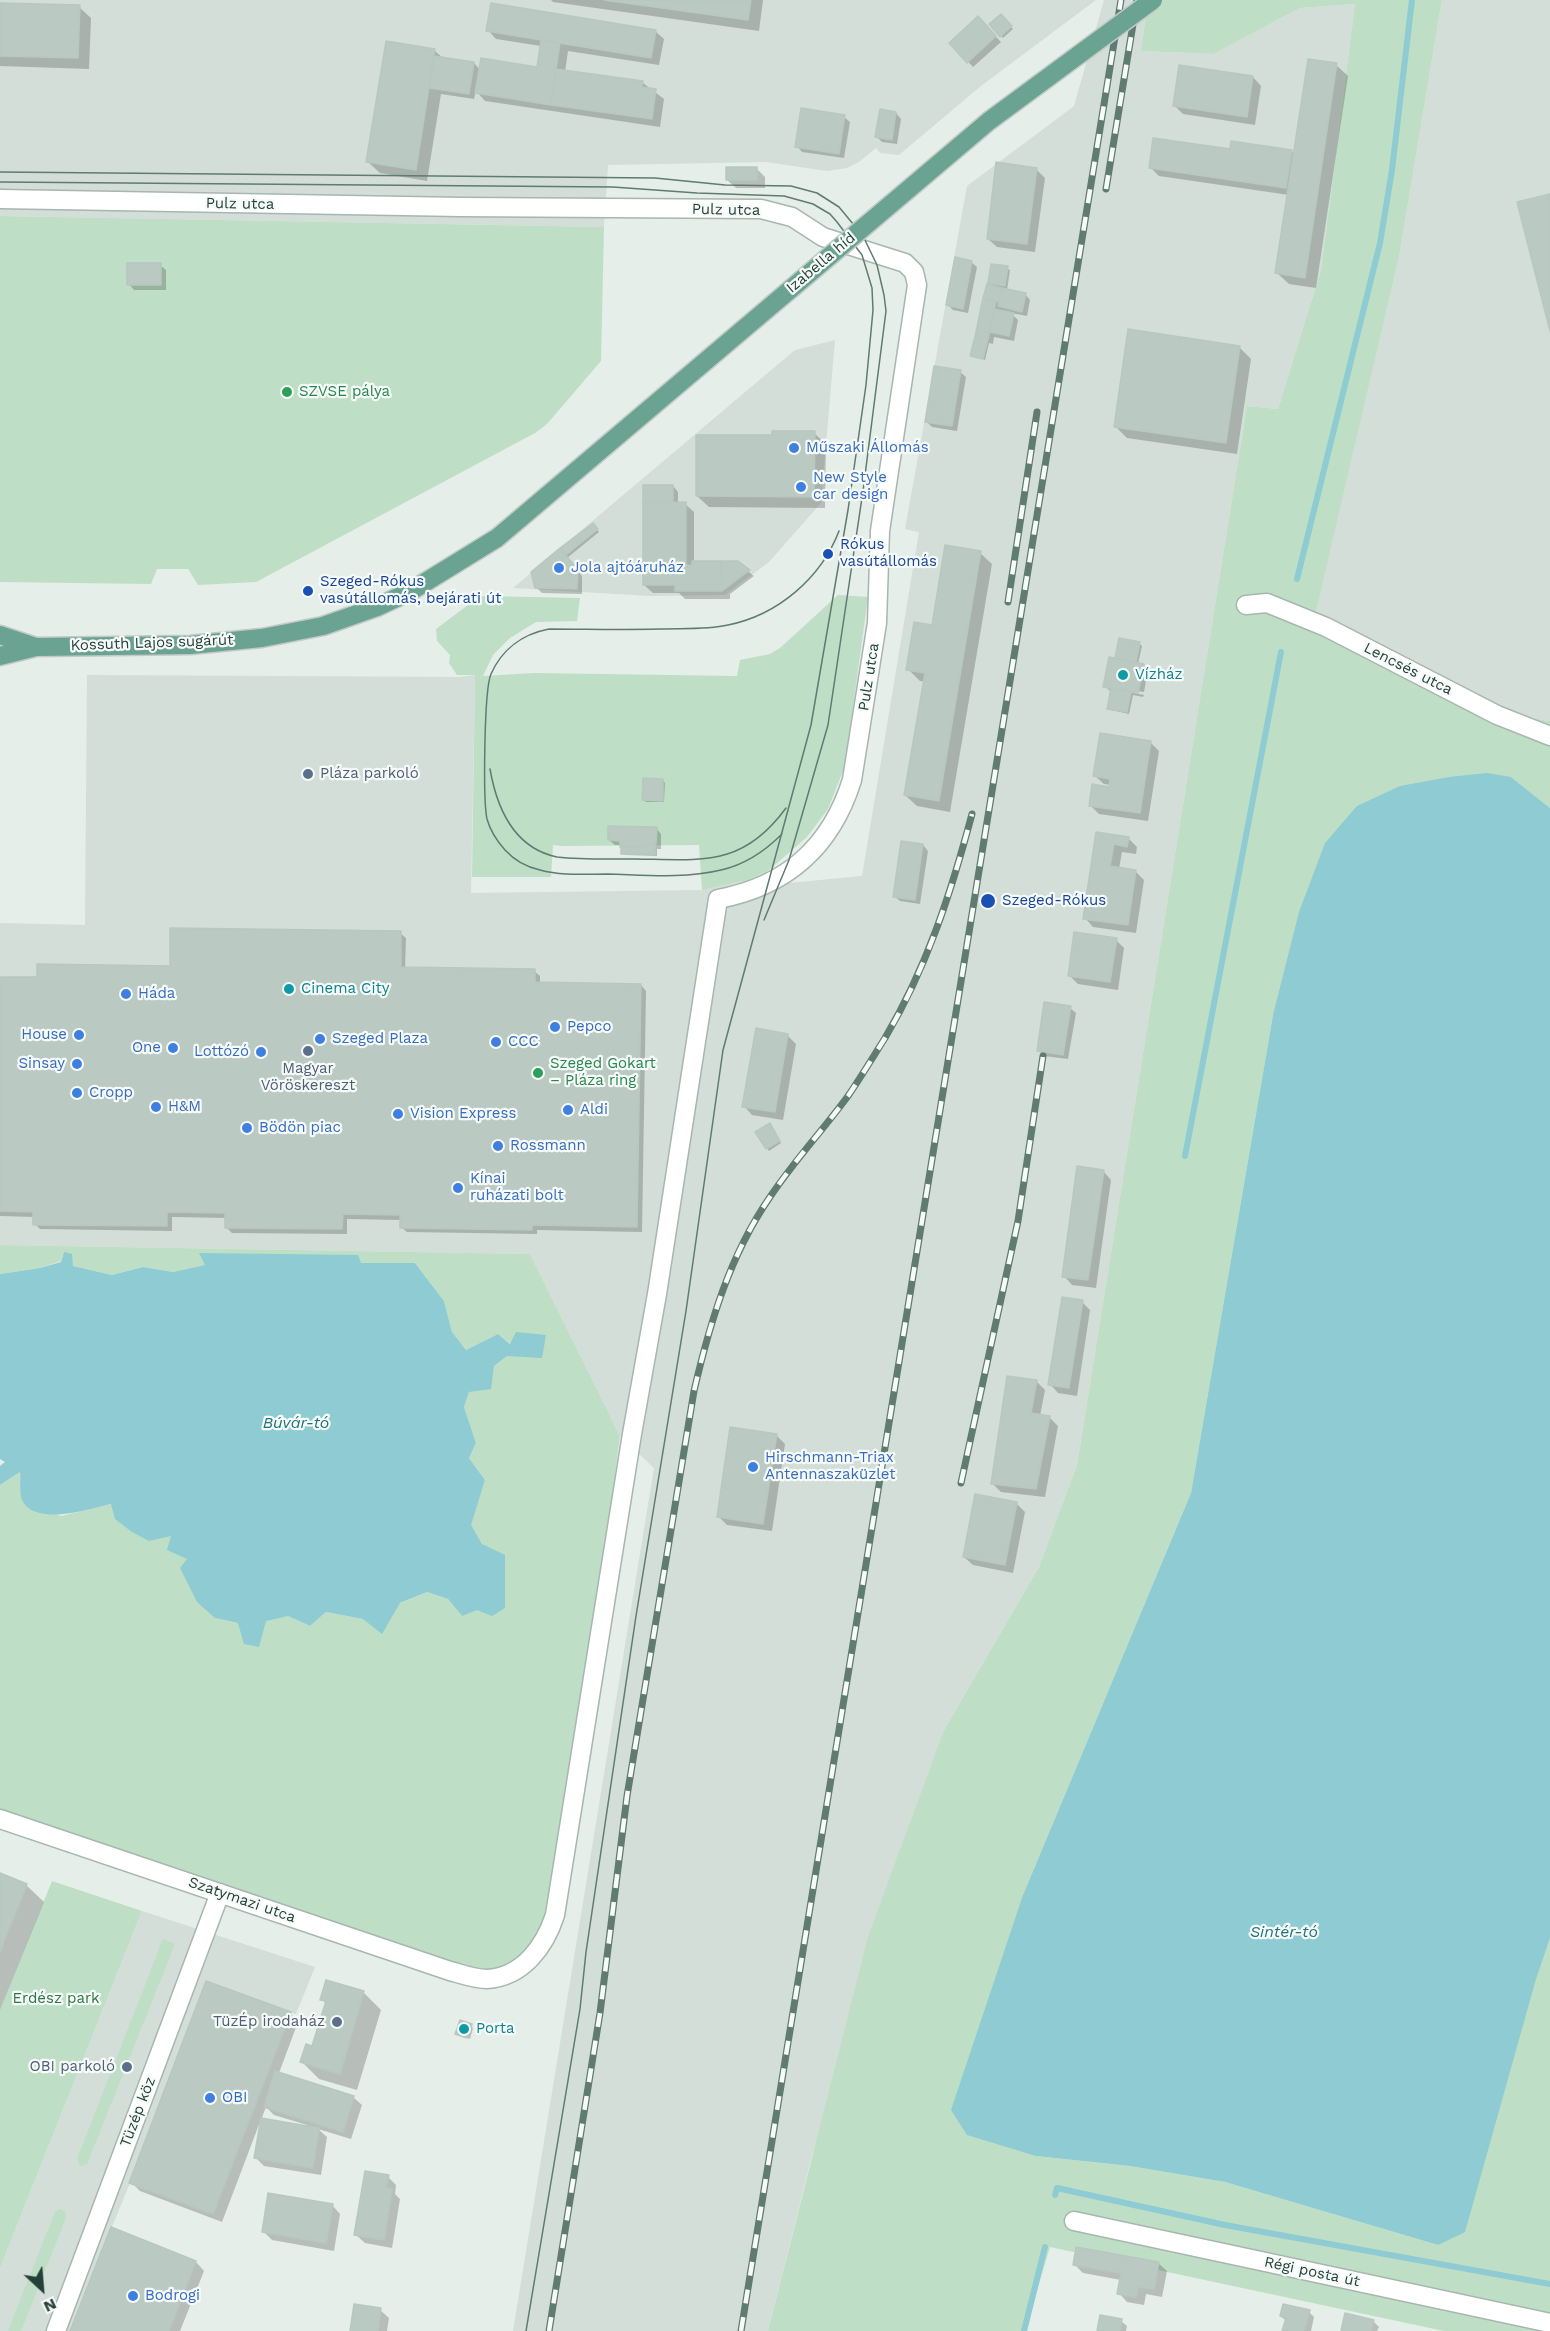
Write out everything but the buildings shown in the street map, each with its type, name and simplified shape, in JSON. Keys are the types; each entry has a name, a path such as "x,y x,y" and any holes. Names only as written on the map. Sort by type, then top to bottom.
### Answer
{"main road":[{"name":"Izabella híd","path":"497,538 989,121 1086,47 1154,0"},
{"name":"Kossuth Lajos sugárút","path":"0,656 36,647 190,645 262,638 323,626 411,591 497,538"},
{"name":"Kossuth Lajos sugárút","path":"0,635 36,647"}],"street":[{"name":"Pulz utca","path":"0,199 761,210 792,217 823,237 900,261 910,267 916,277 915,310 879,531 877,623 852,780 838,816 828,833 800,864 757,889 718,899 657,1294 630,1445 555,1915 549,1933 528,1961 515,1971 501,1977 484,1979"},
{"name":"Lencsés utca","path":"1246,605 1267,603 1326,627 1497,715 1550,736"},
{"name":"Szatymazi utca","path":"0,1819 450,1971 484,1979"},
{"name":"Tüzép köz","path":"56,2331 220,1893"},
{"name":"Régi posta út","path":"1074,2221 1550,2323"}],"shaded area":[{"path":"0,0 1096,0 981,86 899,155 880,153 876,148 859,162 847,168 827,171 766,162 608,165 604,227 0,216"},
{"path":"1104,0 1148,0 1141,51 1212,54 1300,8 1355,4 1321,270 1278,409 1247,406 1077,1465 1039,1567 944,1730 811,2159 768,2331 513,2331 654,1468 620,1436 530,1254 0,1245 0,923 85,925 87,675 460,677 475,675 471,893 702,890 748,880 769,870 768,885 862,876 919,532 905,529 967,186 1074,106"},
{"path":"1442,0 1550,0 1550,721 1519,716 1314,616 1399,257"},
{"path":"835,340 821,503 769,562 725,595 651,596 513,588 795,350"},
{"path":"142,1911 315,1967 296,2014 290,2013 213,2214 130,2183 112,2227 196,2261 169,2331 0,2331 0,2268"}],"green space":[{"path":"1148,0 1442,0 1399,257 1315,615 1519,716 1550,721 1550,808 1511,777 1273,1015 1191,1493 1023,1895 1036,2156 1130,2166 1225,2182 1438,2245 1550,1938 1550,2331 1444,2331 1050,2247 1025,2331 768,2331 868,1937 944,1730 1039,1567 1077,1465 1247,406 1278,409 1321,270 1355,4 1300,8 1213,54 1141,51"},
{"name":"SZVSE pálya","path":"0,216 604,227 601,361 547,424 535,433 256,582 198,585 188,569 157,569 151,584 0,582"},
{"path":"838,595 868,597 845,766 828,809 807,837 769,870 748,880 702,890 699,845 553,845 551,877 472,877 475,675 457,675 449,663 450,655 437,641 436,629 480,596 580,598 577,621 536,622 510,638 493,655 483,676 534,673 737,676 740,660 770,654 780,648"},
{"path":"0,1245 530,1254 620,1436 572,1810 539,1949 484,1979 0,1819 0,1485 20,1472 22,1500 61,1516 111,1504 171,1536 187,1559 215,1618 238,1623 288,1616 310,1626 326,1612 363,1619 427,1592 448,1599 462,1616 482,1544 470,1525 485,1480 469,1458 476,1443 464,1407 469,1392 507,1356 511,1344 498,1334 466,1350 452,1332 444,1301 415,1263 361,1263 200,1254 206,1265 173,1272 143,1267 112,1275 73,1266 64,1252 61,1261 40,1268 0,1274"},
{"name":"Erdész park","path":"52,1881 142,1911 0,2268 0,2010"},
{"path":"163,1939 175,1944 87,2164 80,2166 77,2159"},
{"path":"60,2209 65,2212 66,2218 21,2331 8,2331 55,2212"}],"water":[{"name":"Sintér-tó","path":"1487,773 1511,777 1550,808 1550,1938 1536,1979 1465,2232 1438,2245 1225,2182 1130,2166 1036,2156 967,2135 951,2110 1023,1895 1191,1493 1273,1015 1299,912 1325,843 1357,806 1400,786"},
{"name":"Búvár-tó","path":"64,1252 72,1254 73,1266 112,1275 143,1267 173,1272 205,1265 199,1253 358,1255 361,1263 415,1263 444,1301 452,1332 466,1350 498,1334 510,1344 516,1332 546,1335 542,1358 507,1356 494,1366 491,1389 469,1392 464,1407 476,1443 469,1458 485,1480 471,1525 482,1544 505,1555 505,1608 492,1616 477,1610 462,1616 448,1599 427,1592 400,1603 382,1634 363,1619 326,1612 310,1626 288,1616 266,1621 259,1647 244,1644 238,1623 215,1618 197,1602 180,1568 187,1559 167,1550 171,1536 149,1541 132,1532 115,1519 111,1504 63,1514 38,1513 22,1500 20,1472 0,1485 0,1466 5,1462 0,1459 0,1274 40,1268 61,1262"}],"waterway":[{"path":"1297,579 1380,243 1392,170 1412,0"},
{"path":"1185,1156 1281,652"},
{"path":"1055,2195 1057,2188 1225,2225 1550,2284"},
{"path":"1024,2331 1045,2247"}],"tram line":[{"path":"0,172 655,178 725,185 791,186 817,193 839,207 863,236 877,265 886,311 863,491 828,725 789,860 764,920"},
{"path":"0,182 613,187 784,196 813,204 830,214 862,255 872,288 873,310 866,385 848,510 811,725 723,1050 686,1311 636,1616 586,1952 580,2009 526,2331"},
{"path":"782,834 761,852 738,865 693,875 565,874 535,869 521,863 499,843 487,819 485,745 489,684 491,674 507,650 522,639 539,631 549,629 711,628 746,620 764,613 795,592 809,579 821,564 839,531"},
{"path":"490,769 497,798 510,825 529,845 557,857 682,860 720,856 754,841 786,808"}],"railway":[{"path":"741,2331 1121,0"},
{"path":"1106,189 1137,0"},
{"path":"1008,602 1037,412"},
{"path":"549,2331 600,2013 627,1796 694,1391 707,1340 723,1290 756,1219 789,1171 848,1096 900,1011 936,929 972,814"},
{"path":"961,1483 1018,1221 1043,1056"}],"place":[{"name":"SZVSE pálya","path":"287,392"},
{"name":"Műszaki Állomás","path":"794,448"},
{"name":"New Style car design","path":"801,487"},
{"name":"Rókus vasútállomás","path":"828,554"},
{"name":"Jola ajtóáruház","path":"559,568"},
{"name":"Szeged-Rókus vasútállomás, bejárati út","path":"308,591"},
{"name":"Vízház","path":"1123,675"},
{"name":"Pláza parkoló","path":"308,774"},
{"name":"Szeged-Rókus","path":"988,901"},
{"name":"Cinema City","path":"289,989"},
{"name":"Háda","path":"126,994"},
{"name":"Pepco","path":"555,1027"},
{"name":"House","path":"79,1035"},
{"name":"Szeged Plaza","path":"320,1039"},
{"name":"CCC","path":"496,1042"},
{"name":"One","path":"173,1048"},
{"name":"Magyar Vöröskereszt","path":"308,1051"},
{"name":"Lottózó","path":"261,1052"},
{"name":"Sinsay","path":"77,1064"},
{"name":"Szeged Gokart – Pláza ring","path":"538,1073"},
{"name":"Cropp","path":"77,1093"},
{"name":"H&M","path":"156,1107"},
{"name":"Aldi","path":"568,1110"},
{"name":"Vision Express","path":"398,1114"},
{"name":"Bödön piac","path":"247,1128"},
{"name":"Rossmann","path":"498,1146"},
{"name":"Kínai ruházati bolt","path":"458,1188"},
{"name":"Hirschmann-Triax Antennaszaküzlet","path":"753,1467"},
{"name":"TüzÉp irodaház","path":"337,2022"},
{"name":"Porta","path":"464,2029"},
{"name":"OBI parkoló","path":"127,2067"},
{"name":"OBI","path":"210,2098"},
{"name":"Bodrogi","path":"133,2296"}]}
